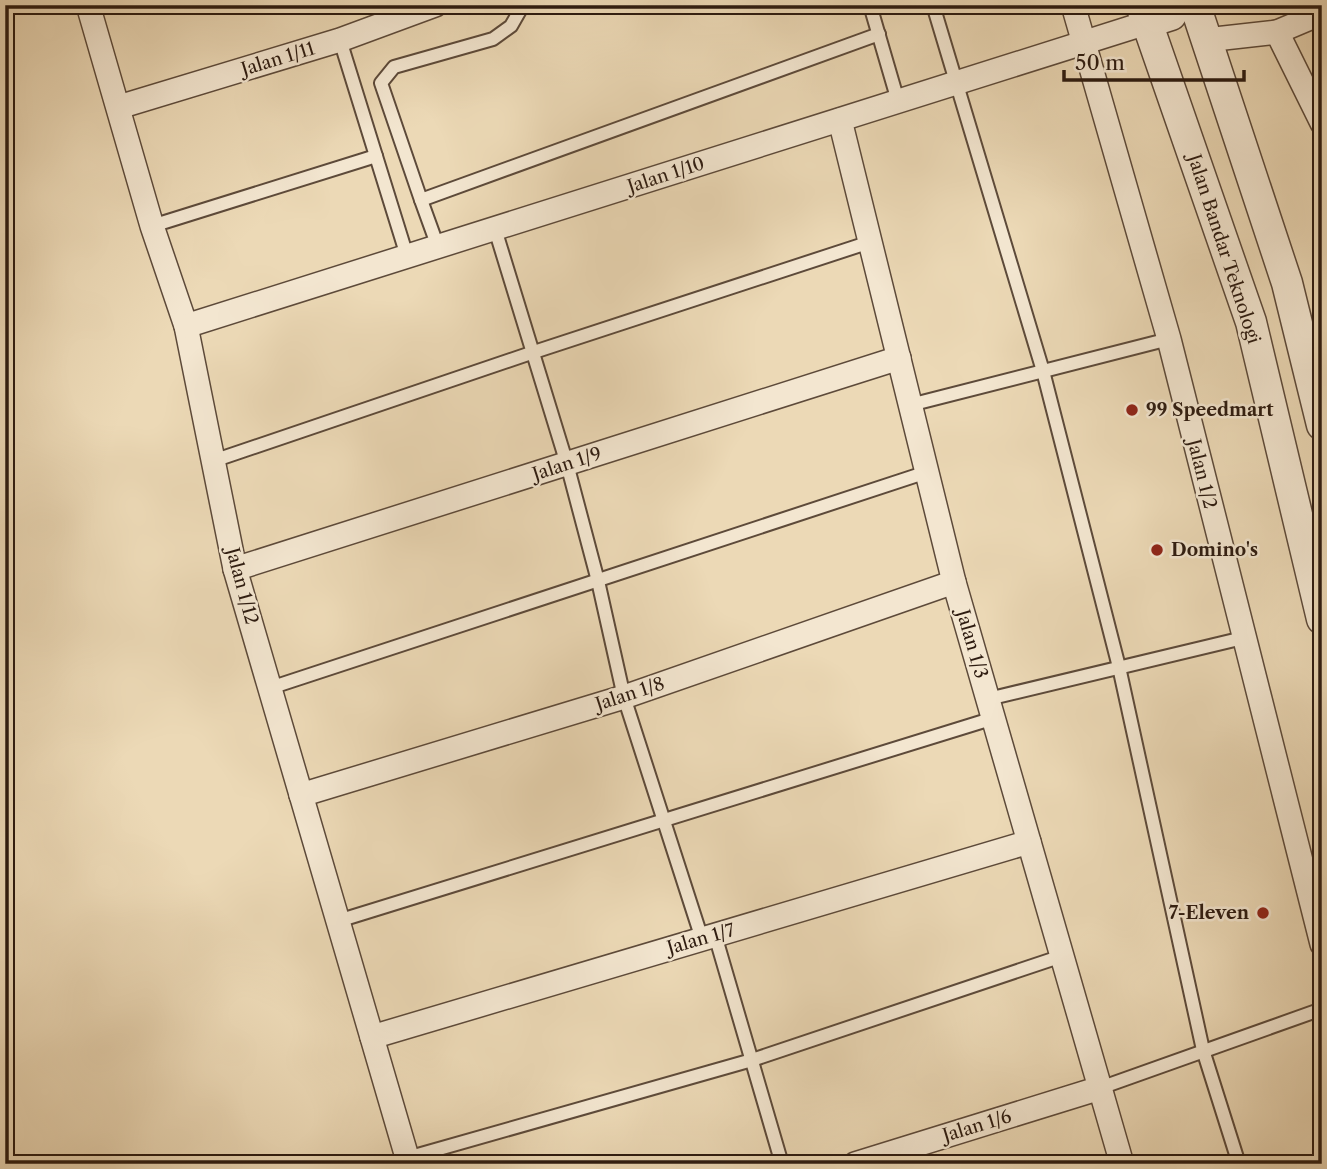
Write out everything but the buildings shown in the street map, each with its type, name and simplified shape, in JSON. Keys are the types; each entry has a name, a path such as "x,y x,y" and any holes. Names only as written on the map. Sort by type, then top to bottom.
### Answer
{"street":[{"name":"Jalan 1/12","path":"89,5 152,226 186,327 236,569 408,1161"},
{"name":"Jalan 1/11","path":"119,107 340,40 435,5"},
{"name":"Jalan 1/2","path":"1073,5 1169,339 1242,638 1322,944"},
{"path":"1144,14 1171,15 1177,5"},
{"path":"1195,5 1286,283 1322,425"},
{"path":"1206,40 1277,32 1322,13"},
{"name":"Jalan 1/10","path":"186,327 1085,43 1144,14"},
{"name":"Jalan Bandar Teknologi","path":"1144,14 1251,322 1322,619"},
{"path":"1277,32 1322,123"},
{"name":"Jalan 1/3","path":"840,120 954,582 1122,1164"},
{"name":"Jalan 1/9","path":"236,569 899,358"},
{"name":"Jalan 1/8","path":"301,795 624,697 954,582"},
{"name":"Jalan 1/7","path":"372,1037 1029,842"},
{"name":"Jalan 1/6","path":"855,1164 1100,1088"}],"lane":[{"path":"438,247 381,83 394,66 492,39 511,26 523,5"},
{"path":"870,5 898,102"},
{"path":"933,5 1043,372 1119,667 1203,1050 1239,1164"},
{"path":"421,200 879,34"},
{"path":"340,40 407,256"},
{"path":"152,226 376,156"},
{"path":"495,229 567,464 598,581 624,697 663,821 709,937 752,1060 782,1164"},
{"path":"213,461 870,242"},
{"path":"910,405 1169,339"},
{"path":"270,688 927,471"},
{"path":"338,921 663,821 1119,667 1242,638"},
{"path":"408,1161 752,1060 1062,956"},
{"path":"1100,1088 1322,1009"}],"place":[{"name":"99 Speedmart","path":"1132,410"},
{"name":"Domino's","path":"1157,550"},
{"name":"7-Eleven","path":"1263,913"}]}
